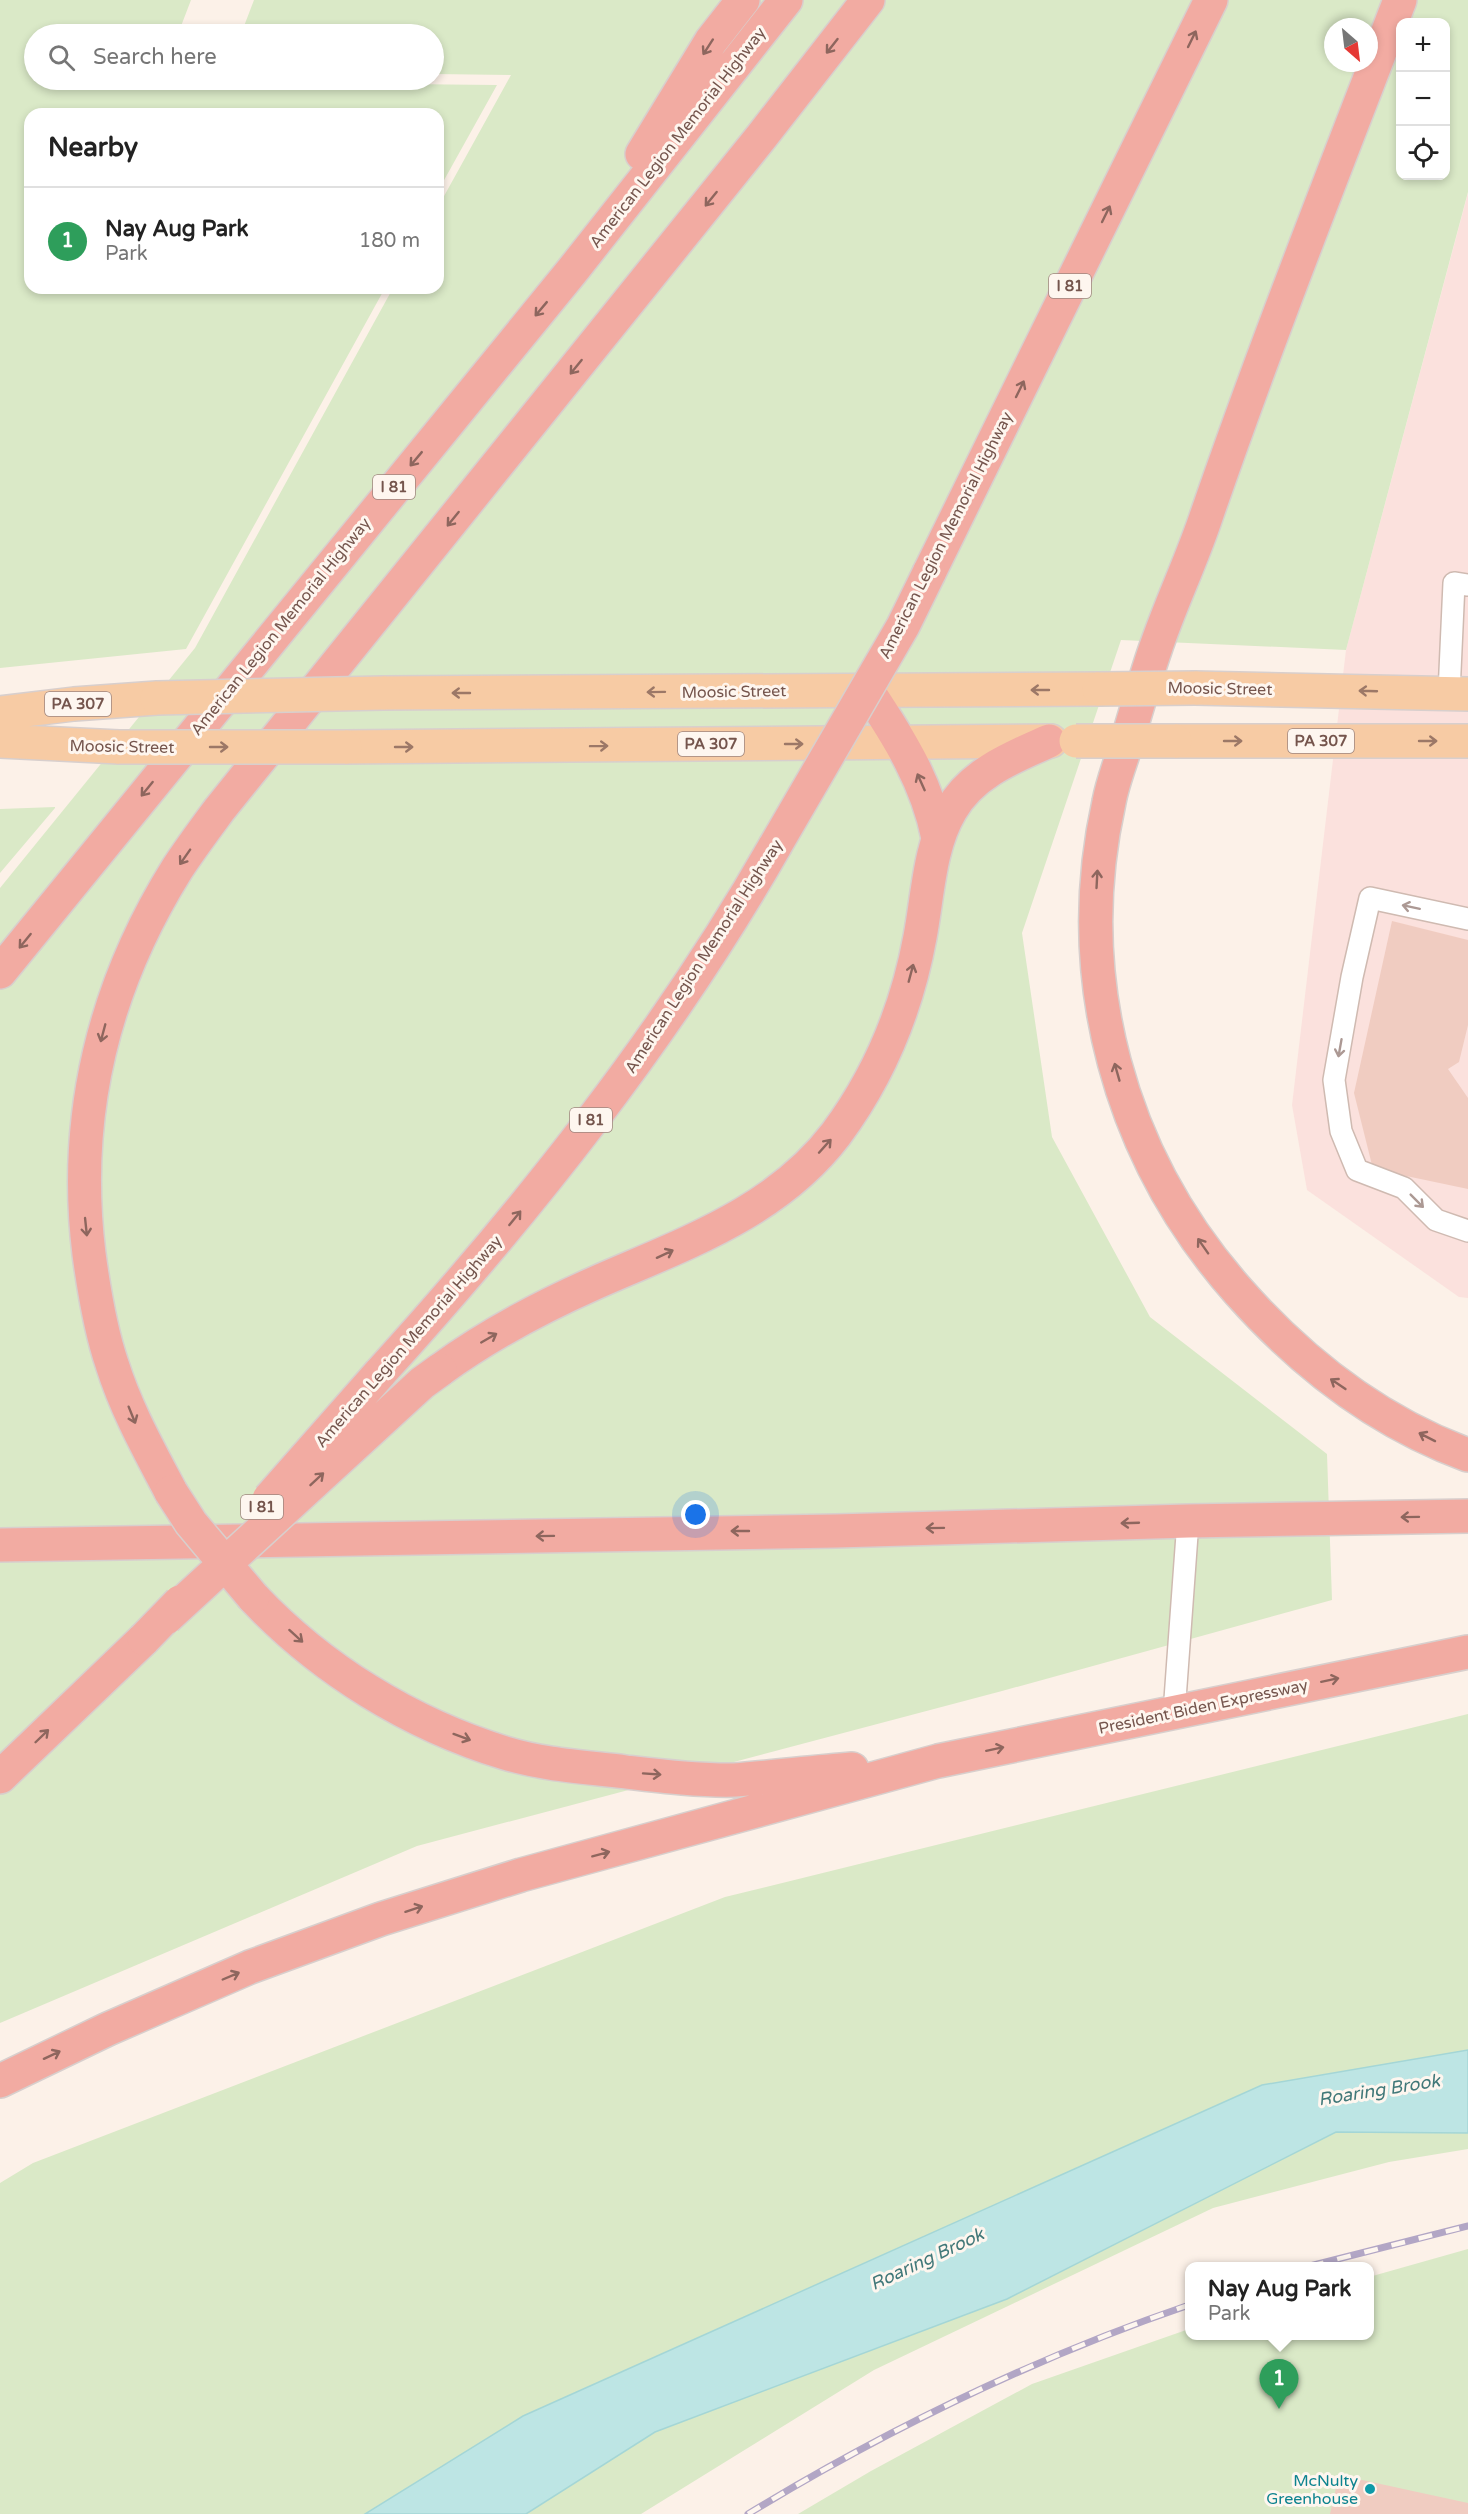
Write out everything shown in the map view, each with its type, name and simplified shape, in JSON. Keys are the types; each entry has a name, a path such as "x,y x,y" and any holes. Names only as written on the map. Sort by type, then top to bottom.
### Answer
{"highway":[{"path":"572,271 711,41 743,0"},
{"name":"American Legion Memorial Highway","path":"0,972 572,271 786,0"},
{"path":"868,0 762,136 219,810 177,869 144,929 110,1010 93,1072 84,1145 85,1221 95,1295 112,1364 137,1426 171,1492 191,1522 253,1597 310,1649 371,1694 444,1731 507,1753 567,1765 644,1774 732,1780 938,1761"},
{"name":"American Legion Memorial Highway","path":"0,1777 155,1629 464,1281 599,1110 682,993 775,846 903,626 1211,0"},
{"path":"1400,0 1277,318 1204,524 1156,648 1109,800 1098,871 1095,944 1102,1014 1118,1077 1146,1152 1179,1212 1221,1272 1272,1329 1324,1375 1387,1417 1468,1455"},
{"path":"868,691 902,743 932,809 938,838"},
{"path":"155,1629 422,1383 440,1370 485,1340 543,1307 723,1227 780,1190 806,1167 853,1110 873,1077 891,1037 920,940 938,838 951,809 972,784 1001,762 1063,741"},
{"path":"0,1545 836,1531 1468,1516"},
{"name":"President Biden Expressway","path":"938,1761 1468,1652"},
{"path":"0,2081 108,2029 250,1967 381,1919 522,1875 938,1761"}],"main road":[{"name":"Moosic Street","path":"0,713 74,704 157,699 383,693 1195,688 1458,694"},
{"name":"Moosic Street","path":"0,741 118,747 1468,741"}],"lane":[{"path":"1458,694 1454,583 1468,585"},
{"path":"1468,919 1370,898 1352,976 1334,1080 1341,1131 1357,1170 1404,1188 1436,1220 1468,1232"},
{"path":"1174,1713 1188,1521"}],"shaded area":[{"path":"1468,193 1468,1298 1459,1297 1307,1190 1292,1105 1346,650"}],"green space":[{"path":"0,0 191,0 182,24 24,24 24,90 444,90 444,84 497,85 444,180 444,108 24,108 24,294 382,294 186,649 0,668"},
{"path":"254,0 1468,0 1468,192 1346,650 1121,640 1022,933 1052,1137 1150,1317 1327,1454 1332,1600 1002,1691 417,1846 0,2023 0,888 195,648 390,294 444,294 444,196 511,75 444,74 444,24 245,24"},
{"path":"55,808 0,873 0,809"},
{"path":"1468,1714 1468,2149 1389,2162 1213,2208 874,2370 641,2514 0,2514 0,2183 33,2163 725,1897"},
{"path":"1468,2249 1468,2514 798,2514 871,2471 1032,2384 1185,2330 1185,2340 1374,2340 1374,2276"}],"water":[{"name":"Roaring Brook","path":"1468,2050 1468,2133 1336,2132 1007,2299 655,2432 526,2514 365,2514 523,2416 1262,2085"}],"building":[{"path":"1392,921 1468,940 1468,1025 1459,1062 1448,1069 1468,1098 1468,1189 1373,1169 1354,1093"},
{"name":"McNulty Greenhouse","path":"1339,2475 1468,2503 1468,2514 1330,2514"}],"railway":[{"path":"1326,2262 1468,2226"},
{"path":"748,2514 908,2424 1074,2348 1185,2306"}],"place":[{"name":"Nay Aug Park","path":"1279,2409"},
{"name":"McNulty Greenhouse","path":"1370,2489"}]}
